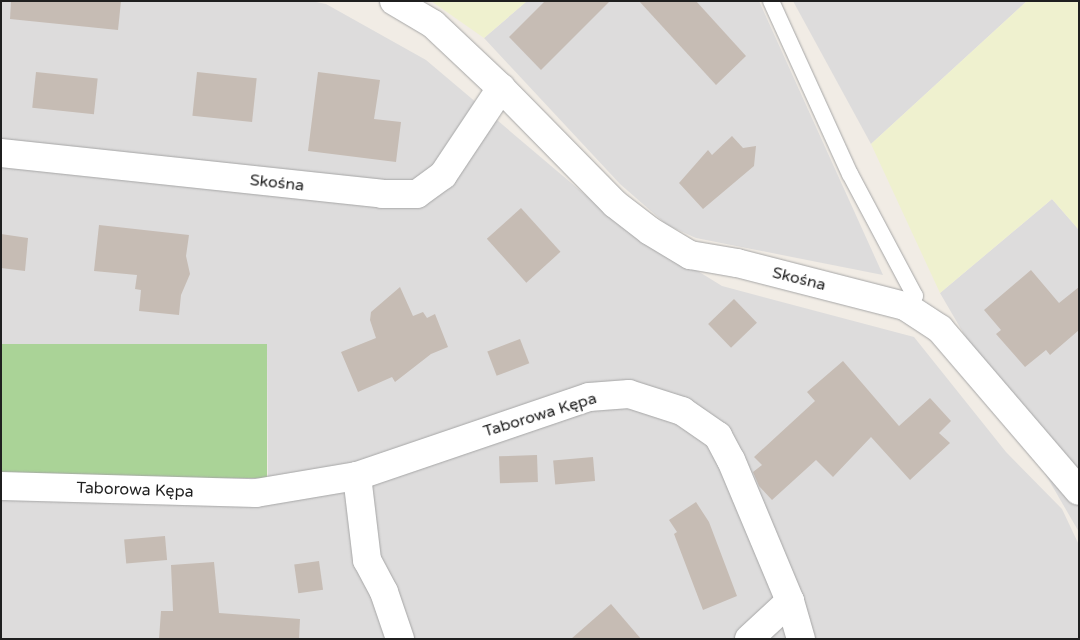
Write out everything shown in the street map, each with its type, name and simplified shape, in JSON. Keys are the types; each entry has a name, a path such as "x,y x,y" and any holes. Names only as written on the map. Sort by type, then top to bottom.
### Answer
{"street":[{"name":"Skośna","path":"394,1 433,24 501,88 615,204 690,255 737,263 905,306 940,329 1079,491"},
{"name":"Skośna","path":"1,153 382,194 417,194 443,175 501,88"},
{"name":"Taborowa Kępa","path":"1,486 256,493 357,476 589,396 630,394 682,411 718,436 731,460 790,601 801,639"},
{"path":"357,476 367,560 384,592 400,639"},
{"path":"749,639 790,601"}],"lane":[{"path":"771,1 850,174 915,296 905,306"}],"shaded area":[{"path":"1,1 311,1 326,4 426,60 615,220 722,286 914,337 1006,452 1062,509 1079,545 1079,639 1,639 1,477 268,478 267,344 1,349"},
{"path":"527,1 759,1 883,275 696,238 667,225 620,184 484,38"},
{"path":"793,1 1027,1 871,144"},
{"path":"1052,199 1079,230 1079,532 940,293"}],"green space":[{"path":"431,1 527,1 484,38"},
{"path":"1027,1 1079,1 1079,230 1052,199 940,293 871,144"},
{"path":"1,344 267,344 267,478 1,478"}],"building":[{"path":"11,1 121,1 118,30 10,19"},
{"path":"545,1 610,1 541,70 509,37"},
{"path":"639,1 696,1 746,56 716,85"},
{"path":"36,72 98,78 94,114 32,108"},
{"path":"197,72 257,78 252,122 192,116"},
{"path":"318,72 380,80 374,119 401,122 396,162 308,151"},
{"path":"732,136 743,148 756,146 754,166 703,209 679,183 708,150 712,155"},
{"path":"521,208 560,252 526,283 487,239"},
{"path":"99,225 189,235 186,256 190,274 181,295 179,315 139,311 141,290 135,289 137,275 94,271"},
{"path":"1,234 28,238 25,271 1,268"},
{"path":"1031,270 1059,303 1079,287 1079,330 1050,355 1046,350 1025,367 996,334 1001,330 984,310"},
{"path":"400,287 413,316 423,312 427,318 435,314 448,347 431,354 395,382 392,377 358,392 341,352 376,338 370,320 371,312"},
{"path":"734,299 757,323 731,348 708,324"},
{"path":"520,339 529,363 497,376 487,352"},
{"path":"843,361 899,426 930,398 951,421 939,433 950,443 910,480 871,437 833,477 816,460 772,500 759,486 753,472 762,465 754,457 815,401 807,392"},
{"path":"537,455 538,482 500,483 499,456"},
{"path":"593,457 595,481 555,484 553,460"},
{"path":"696,502 709,522 737,596 703,610 674,534 677,532 669,520"},
{"path":"165,536 167,560 126,563 124,540"},
{"path":"319,561 323,590 298,593 294,564"},
{"path":"214,562 219,613 300,619 299,639 159,639 161,611 173,611 171,565"},
{"path":"611,604 641,639 571,639"}]}
